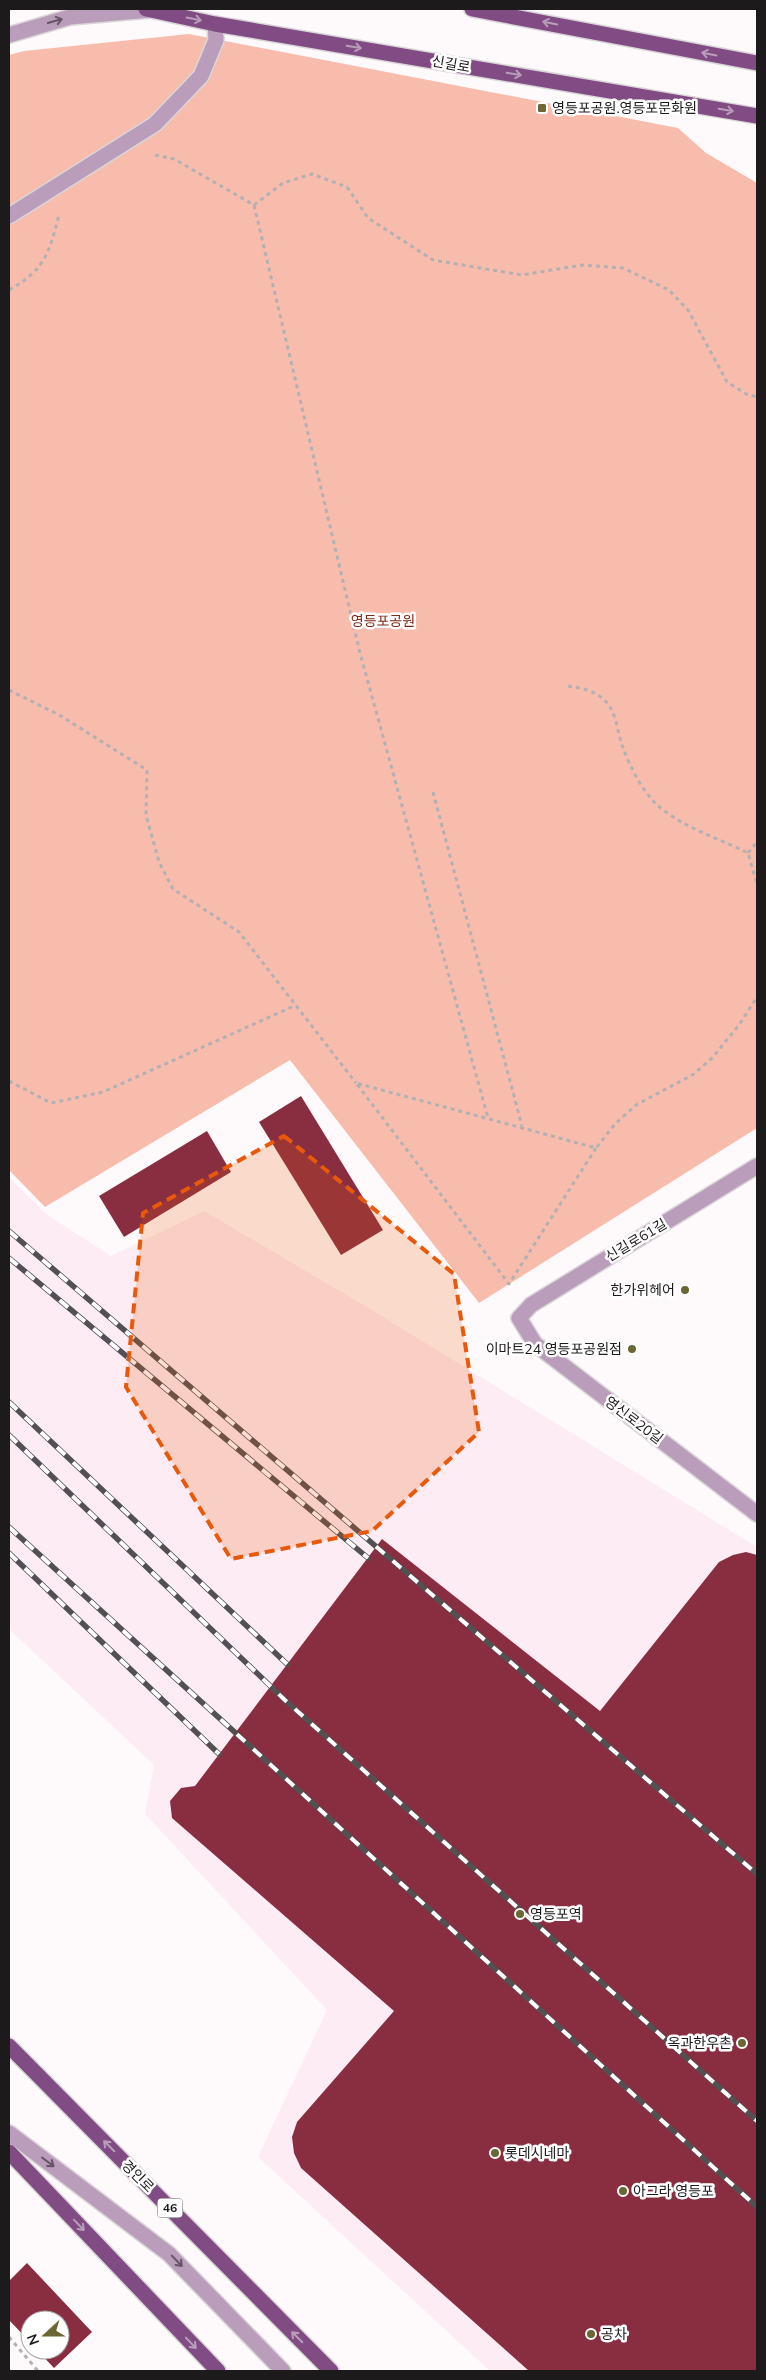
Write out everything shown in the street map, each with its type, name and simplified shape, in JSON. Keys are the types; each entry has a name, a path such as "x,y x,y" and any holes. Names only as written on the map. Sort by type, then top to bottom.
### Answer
{"main road":[{"path":"472,9 757,63"},
{"name":"신길로","path":"148,10 215,24 757,116"},
{"name":"경인로","path":"9,2046 331,2371"},
{"path":"9,2152 218,2371"}],"street":[{"path":"9,35 70,17 148,10"},
{"path":"9,216 155,124 201,76 216,40 215,24"},
{"name":"신길로61길","path":"519,1318 531,1305 757,1166"},
{"name":"영신로20길","path":"519,1318 534,1344 757,1514"},
{"path":"9,2133 169,2254 283,2371"}],"path":[{"path":"148,154 174,159 254,205 360,653 488,1118"},
{"path":"254,205 283,183 312,174 346,187 368,218 433,260 522,275 582,265 622,268 669,290 688,310 727,382 746,394 757,396"},
{"path":"9,290 25,281 47,257 61,208"},
{"path":"568,686 587,690 604,699 615,720 621,743 631,767 642,786 662,809 692,827 748,853 757,884"},
{"path":"9,690 61,716 147,770 146,814 159,862 173,889 239,932 509,1284 596,1148 615,1124 636,1105 694,1074 713,1057 739,1025 757,997"},
{"path":"432,792 522,1127"},
{"path":"748,853 757,842"},
{"path":"9,1082 51,1103 103,1092 294,1006"},
{"path":"356,1083 596,1148"},
{"path":"9,2337 38,2371"}],"highlighted area":[{"path":"284,1136 454,1274 479,1432 372,1531 231,1559 126,1387 143,1213"}],"shaded area":[{"path":"9,1177 46,1214 111,1256 204,1211 370,1309 757,1547 757,2371 490,2371 258,2157 327,2010 145,1814 154,1765 9,1629"}],"green space":[{"name":"영등포공원","path":"189,34 678,128 706,153 757,183 757,1128 479,1303 290,1060 45,1207 9,1170 9,55 24,51"}],"building":[{"path":"301,1096 383,1230 341,1255 259,1122"},
{"path":"207,1131 231,1172 124,1237 99,1196"},
{"name":"영등포역","path":"382,1539 600,1711 719,1562 733,1555 746,1552 757,1555 757,2371 529,2371 301,2168 294,2153 292,2137 297,2122 394,2011 172,1818 170,1801 181,1788 195,1786"},
{"path":"27,2263 92,2332 70,2353 70,2310 20,2310 20,2332 9,2320 9,2281"},
{"path":"46,2360 62,2360 54,2368"}],"railway":[{"path":"9,1231 757,1874"},
{"path":"9,1258 368,1558"},
{"path":"9,1402 287,1664"},
{"path":"9,1435 287,1702 757,2121"},
{"path":"9,1527 757,2207"},
{"path":"9,1553 219,1754"}],"place":[{"name":"영등포공원.영등포문화원","path":"542,108"},
{"name":"한가위헤어","path":"685,1290"},
{"name":"이마트24 영등포공원점","path":"632,1349"},
{"name":"영등포역","path":"520,1914"},
{"name":"옥과한우촌","path":"742,2043"},
{"name":"롯데시네마","path":"495,2153"},
{"name":"아그라 영등포","path":"623,2191"},
{"name":"공차","path":"591,2334"}]}
